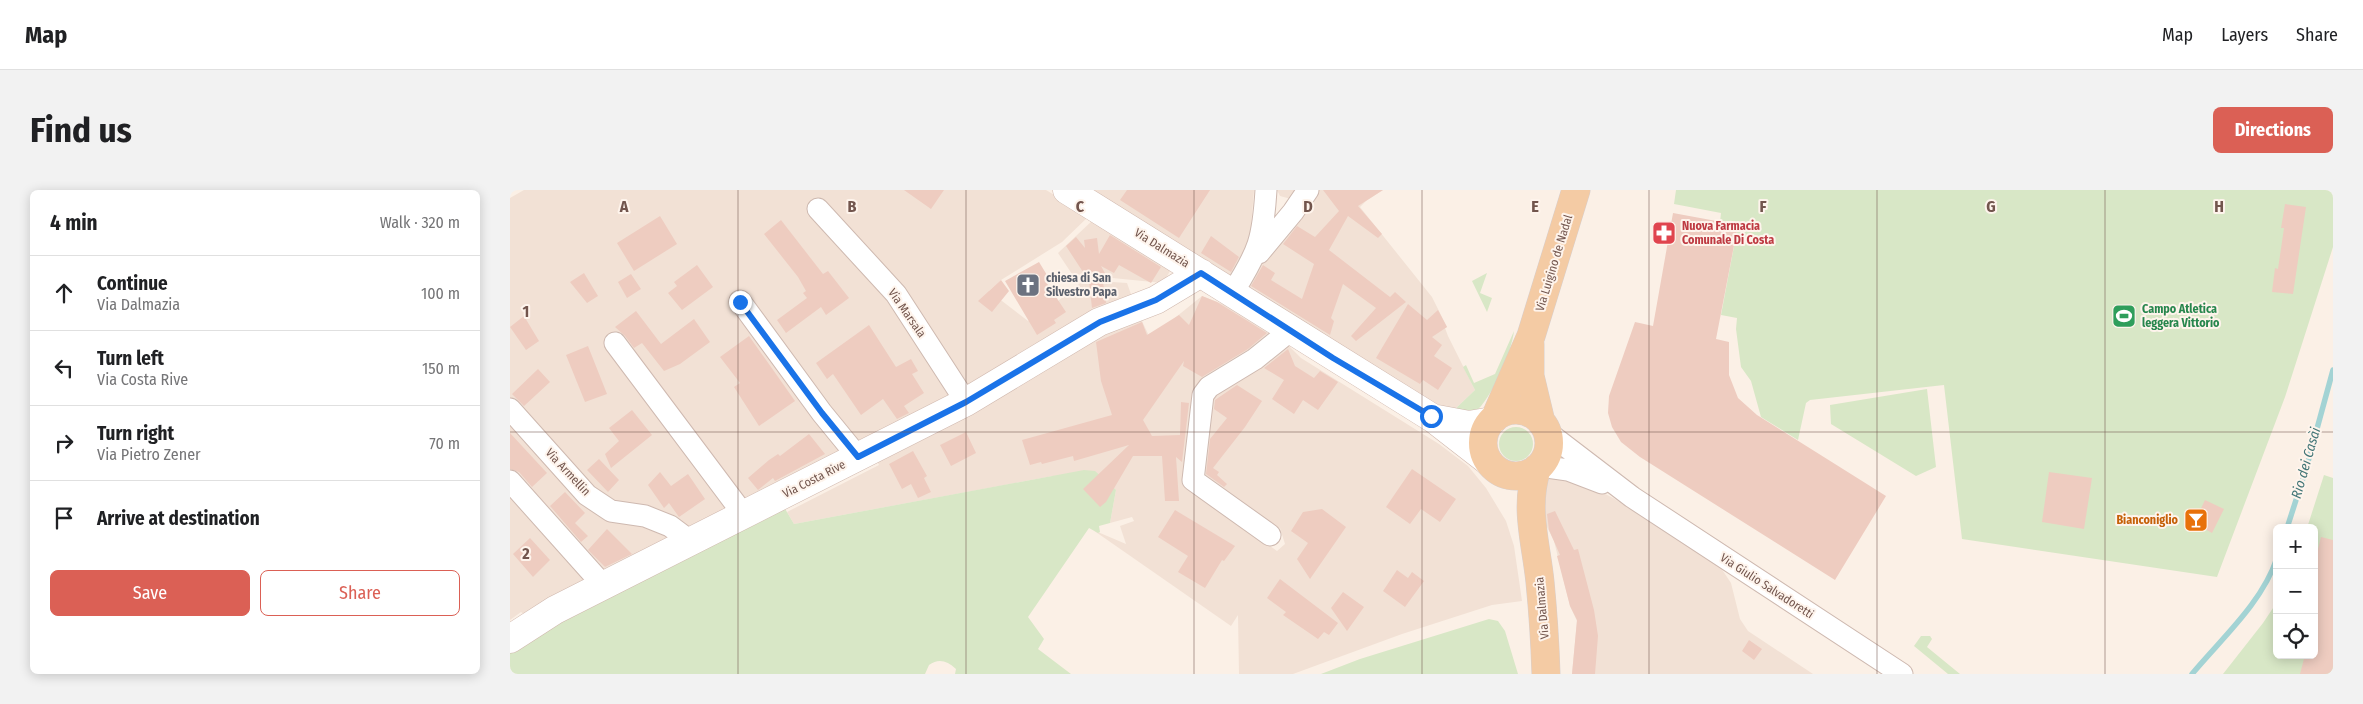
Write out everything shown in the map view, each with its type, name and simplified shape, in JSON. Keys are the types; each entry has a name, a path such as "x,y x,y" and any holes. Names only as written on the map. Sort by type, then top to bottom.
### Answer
{"main road":[{"name":"Via Luigino de Nadal","path":"1493,419 1531,336 1576,190"},
{"name":"Via Luigino de Nadal","path":"1531,336 1530,376 1544,427"},
{"path":"1508,411 1524,411 1544,427 1548,450 1539,467 1528,474 1508,475 1490,463 1484,451 1483,440 1486,430 1493,419 1508,411"},
{"name":"Via Dalmazia","path":"1490,463 1534,542"},
{"name":"Via Dalmazia","path":"1539,467 1530,491 1530,506 1540,586 1546,674"}],"street":[{"name":"Via Dalmazia","path":"1067,190 1434,419 1490,463"},
{"path":"1266,193 1275,204 1286,207 1290,206 1306,192"},
{"path":"1233,292 1254,258 1293,212 1306,192"},
{"path":"1254,258 1262,234 1266,193"},
{"name":"Via Marsala","path":"818,209 896,294 966,402"},
{"name":"Via Costa Rive","path":"510,639 555,610 966,402 1100,322 1156,300 1201,273"},
{"path":"740,302 822,413 858,457"},
{"path":"1270,535 1193,480 1203,395 1209,387 1255,360 1291,330"},
{"path":"614,343 744,515"},
{"name":"Via Armellin","path":"510,409 587,495 610,511 645,516 670,526 690,541"},
{"name":"Via Dalmazia","path":"1434,419 1469,425 1478,425 1493,419"},
{"name":"Via Giulio Salvadoretti","path":"1544,427 1632,497 1902,674"},
{"name":"Via Giulio Salvadoretti","path":"1539,467 1581,474 1632,497"},
{"path":"510,480 603,586"}],"shaded area":[{"path":"524,190 1046,190 1089,216 1062,242 1001,280 989,291 1028,321 1058,301 1084,280 1127,283 1133,300 968,393 604,577 510,476 510,198"},
{"path":"1088,190 1254,190 1249,252 1231,278"},
{"path":"1277,190 1300,190 1291,199 1280,196"},
{"path":"1317,190 1383,190 1360,207 1432,297 1447,327 1445,328 1448,336 1475,390 1453,411 1437,404 1244,291 1263,260"},
{"path":"1094,219 1173,266 1163,283 1072,274 1058,253"},
{"path":"1202,296 1243,312 1250,321 1270,333 1264,341 1221,369 1193,392 1195,404 1187,486 1196,496 1200,496 1277,551 1285,544 1280,528 1247,514 1199,475 1206,399 1286,343 1301,358 1439,444 1468,466 1486,488 1506,521 1514,546 1522,601 1492,605 1402,634 1293,674 1239,674 1238,615 1231,626 1093,530 1126,544 1120,526 1134,521 1132,517 1110,523 1116,490 1053,476 794,524 787,512 879,465 877,461 1104,332 1140,317 1150,338"},
{"path":"1555,477 1592,487 1613,498 1721,568 1731,583 1740,619 1748,631 1813,674 1572,674 1577,621 1570,606 1554,541 1542,517 1547,480"},
{"path":"510,488 595,582 525,615 521,612 510,620"}],"green space":[{"name":"Campo Atletica leggera Vittorio","path":"1676,190 2333,190 2333,247 2285,397 2217,577 1962,539 1944,385 1810,400 1806,403 1798,440 1761,417 1751,381 1741,367 1736,329 1737,318 1721,315 1738,225 1720,222 1721,213 1674,204"},
{"path":"1487,273 1480,293 1492,298 1487,312 1472,281"},
{"path":"1514,331 1500,374 1488,397 1475,412 1453,411 1475,390 1463,367 1466,365 1474,383 1495,374"},
{"path":"1927,389 1936,467 1916,476 1831,424 1830,405"},
{"path":"1516,427 1523,428 1528,432 1532,437 1532,451 1528,456 1523,460 1516,461 1509,460 1504,456 1500,451 1499,444 1500,437 1504,432 1509,428"},
{"path":"1084,470 1095,471 1116,490 1110,523 1099,526 1100,532 1098,533 1089,528 1028,617 1044,639 1038,649 1071,674 955,674 956,669 946,662 940,661 929,665 925,674 510,674 510,646 784,507 794,524"},
{"path":"2324,475 2333,478 2333,674 2223,674 2273,608 2273,659 2318,659 2318,524 2308,524"},
{"path":"1489,619 1498,621 1505,631 1518,674 1321,674 1360,659"},
{"path":"1921,636 1930,636 1932,639 1927,647 1960,674 1948,674 1914,646"}],"building":[{"path":"904,190 944,190 931,209"},
{"path":"1127,190 1210,190 1179,238 1120,200"},
{"path":"1323,190 1383,190 1358,206 1382,234 1378,238 1348,216 1329,250 1390,297 1395,292 1406,302 1356,341 1351,336 1376,308 1343,284 1331,318 1334,321 1330,335 1251,286 1263,265 1275,273 1271,280 1302,299 1314,264 1283,244 1297,226 1315,237 1339,211"},
{"path":"2285,204 2306,207 2293,294 2272,292 2275,268 2278,269 2284,228 2281,228"},
{"path":"1673,213 1738,225 1716,339 1729,342 1729,375 1738,398 1757,415 1886,496 1835,580 1640,457 1621,442 1612,427 1608,413 1609,396 1635,322 1653,326"},
{"path":"660,216 677,244 634,271 617,243"},
{"path":"781,220 823,274 828,271 849,298 826,315 821,307 786,333 777,320 807,298 803,293 806,291 798,277 764,234"},
{"path":"1110,235 1161,267 1151,283 1119,265 1114,273 1101,266 1106,275 1102,275 1106,303 1092,308 1088,273 1083,272 1066,246 1076,237 1085,248 1084,240 1097,238 1099,254"},
{"path":"1211,236 1239,257 1231,272 1201,253"},
{"name":"chiesa di San Silvestro Papa","path":"1039,262 1050,280 1046,282 1066,312 1054,320 1056,323 1037,335 1005,281"},
{"path":"697,265 713,287 682,310 668,293 677,286 674,282"},
{"path":"584,273 598,296 587,303 570,282"},
{"path":"631,274 641,289 627,298 618,282"},
{"path":"1001,280 1009,291 992,312 978,301"},
{"path":"1202,296 1217,302 1267,333 1248,349 1202,377 1183,366 1184,361 1143,420 1152,436 1180,435 1181,402 1189,403 1182,462 1176,457 1179,501 1165,501 1162,456 1133,456 1106,502 1100,507 1083,489 1129,445 1074,461 1073,456 1030,465 1022,440 1112,415 1101,381 1096,342 1142,322 1147,335 1179,315 1189,325"},
{"path":"1408,304 1427,320 1438,310 1447,327 1432,337 1442,345 1434,356 1452,368 1438,390 1423,380 1420,384 1376,358"},
{"path":"636,311 661,344 694,319 710,342 680,364 664,371 642,343 634,348 615,327"},
{"path":"524,316 539,341 526,350 510,327"},
{"path":"869,325 896,367 911,359 918,371 912,374 924,393 904,406 909,413 897,419 883,399 861,415 833,374 827,379 816,363"},
{"path":"749,336 795,401 759,426 734,387 740,383 720,357"},
{"path":"588,346 607,394 585,402 566,355"},
{"path":"1288,349 1295,366 1314,378 1320,371 1338,382 1318,410 1303,400 1294,414 1272,399 1284,380 1264,368"},
{"path":"538,369 550,382 524,406 512,394"},
{"path":"1237,385 1262,401 1245,427 1213,468 1219,472 1217,475 1227,484 1224,487 1206,474 1210,439 1227,418 1214,409 1215,400"},
{"path":"632,410 652,435 611,468 605,454 619,441 609,428"},
{"path":"966,432 976,453 951,466 940,445"},
{"path":"510,433 547,473 532,487 519,472 510,469"},
{"path":"809,434 825,454 775,481 773,478 758,490 748,478 769,460 778,454 780,456"},
{"path":"913,451 927,476 924,478 931,492 918,498 911,484 902,489 889,464"},
{"path":"599,459 619,480 608,492 587,470"},
{"path":"1412,469 1456,499 1440,522 1421,509 1410,524 1386,507"},
{"path":"660,472 671,486 688,474 705,499 679,517 669,503 664,508 648,485"},
{"path":"2049,472 2092,478 2084,529 2042,522"},
{"path":"565,492 585,513 575,523 588,536 581,542 550,506"},
{"path":"2205,500 2224,509 2212,533 2194,523"},
{"path":"1322,509 1346,527 1310,579 1297,559 1308,543 1291,531 1303,512"},
{"path":"1175,510 1235,546 1224,561 1222,560 1205,588 1178,572 1188,556 1158,537"},
{"path":"1555,511 1574,550 1578,549 1594,610 1598,636 1595,674 1572,674 1577,620 1570,606 1557,556 1560,555 1549,530 1547,514"},
{"path":"607,529 632,554 605,567 588,550"},
{"path":"2321,537 2333,540 2333,674 2300,674 2304,659 2318,659 2318,549"},
{"path":"530,538 550,560 533,577 513,554"},
{"path":"1397,570 1408,578 1412,572 1424,581 1405,607 1383,591"},
{"path":"1280,579 1338,623 1329,635 1324,632 1318,639 1283,615 1286,612 1267,598"},
{"path":"1343,592 1364,607 1347,631 1331,608"},
{"path":"1749,640 1762,649 1754,660 1742,651"}],"waterway":[{"name":"Rio dei Casài","path":"2288,524 2306,469 2333,370"},
{"name":"Rio dei Casài","path":"2192,674 2251,605 2262,590 2273,567"}],"place":[{"name":"Nuova Farmacia Comunale Di Costa","path":"1664,233"},
{"name":"chiesa di San Silvestro Papa","path":"1028,285"},
{"name":"Campo Atletica leggera Vittorio","path":"2124,316"},
{"name":"Bianconiglio","path":"2196,520"}],"route":[{"path":"740,302 822,413 858,457 966,402 1100,322 1156,300 1183,286 1201,273 1333,358 1431,416"}]}
